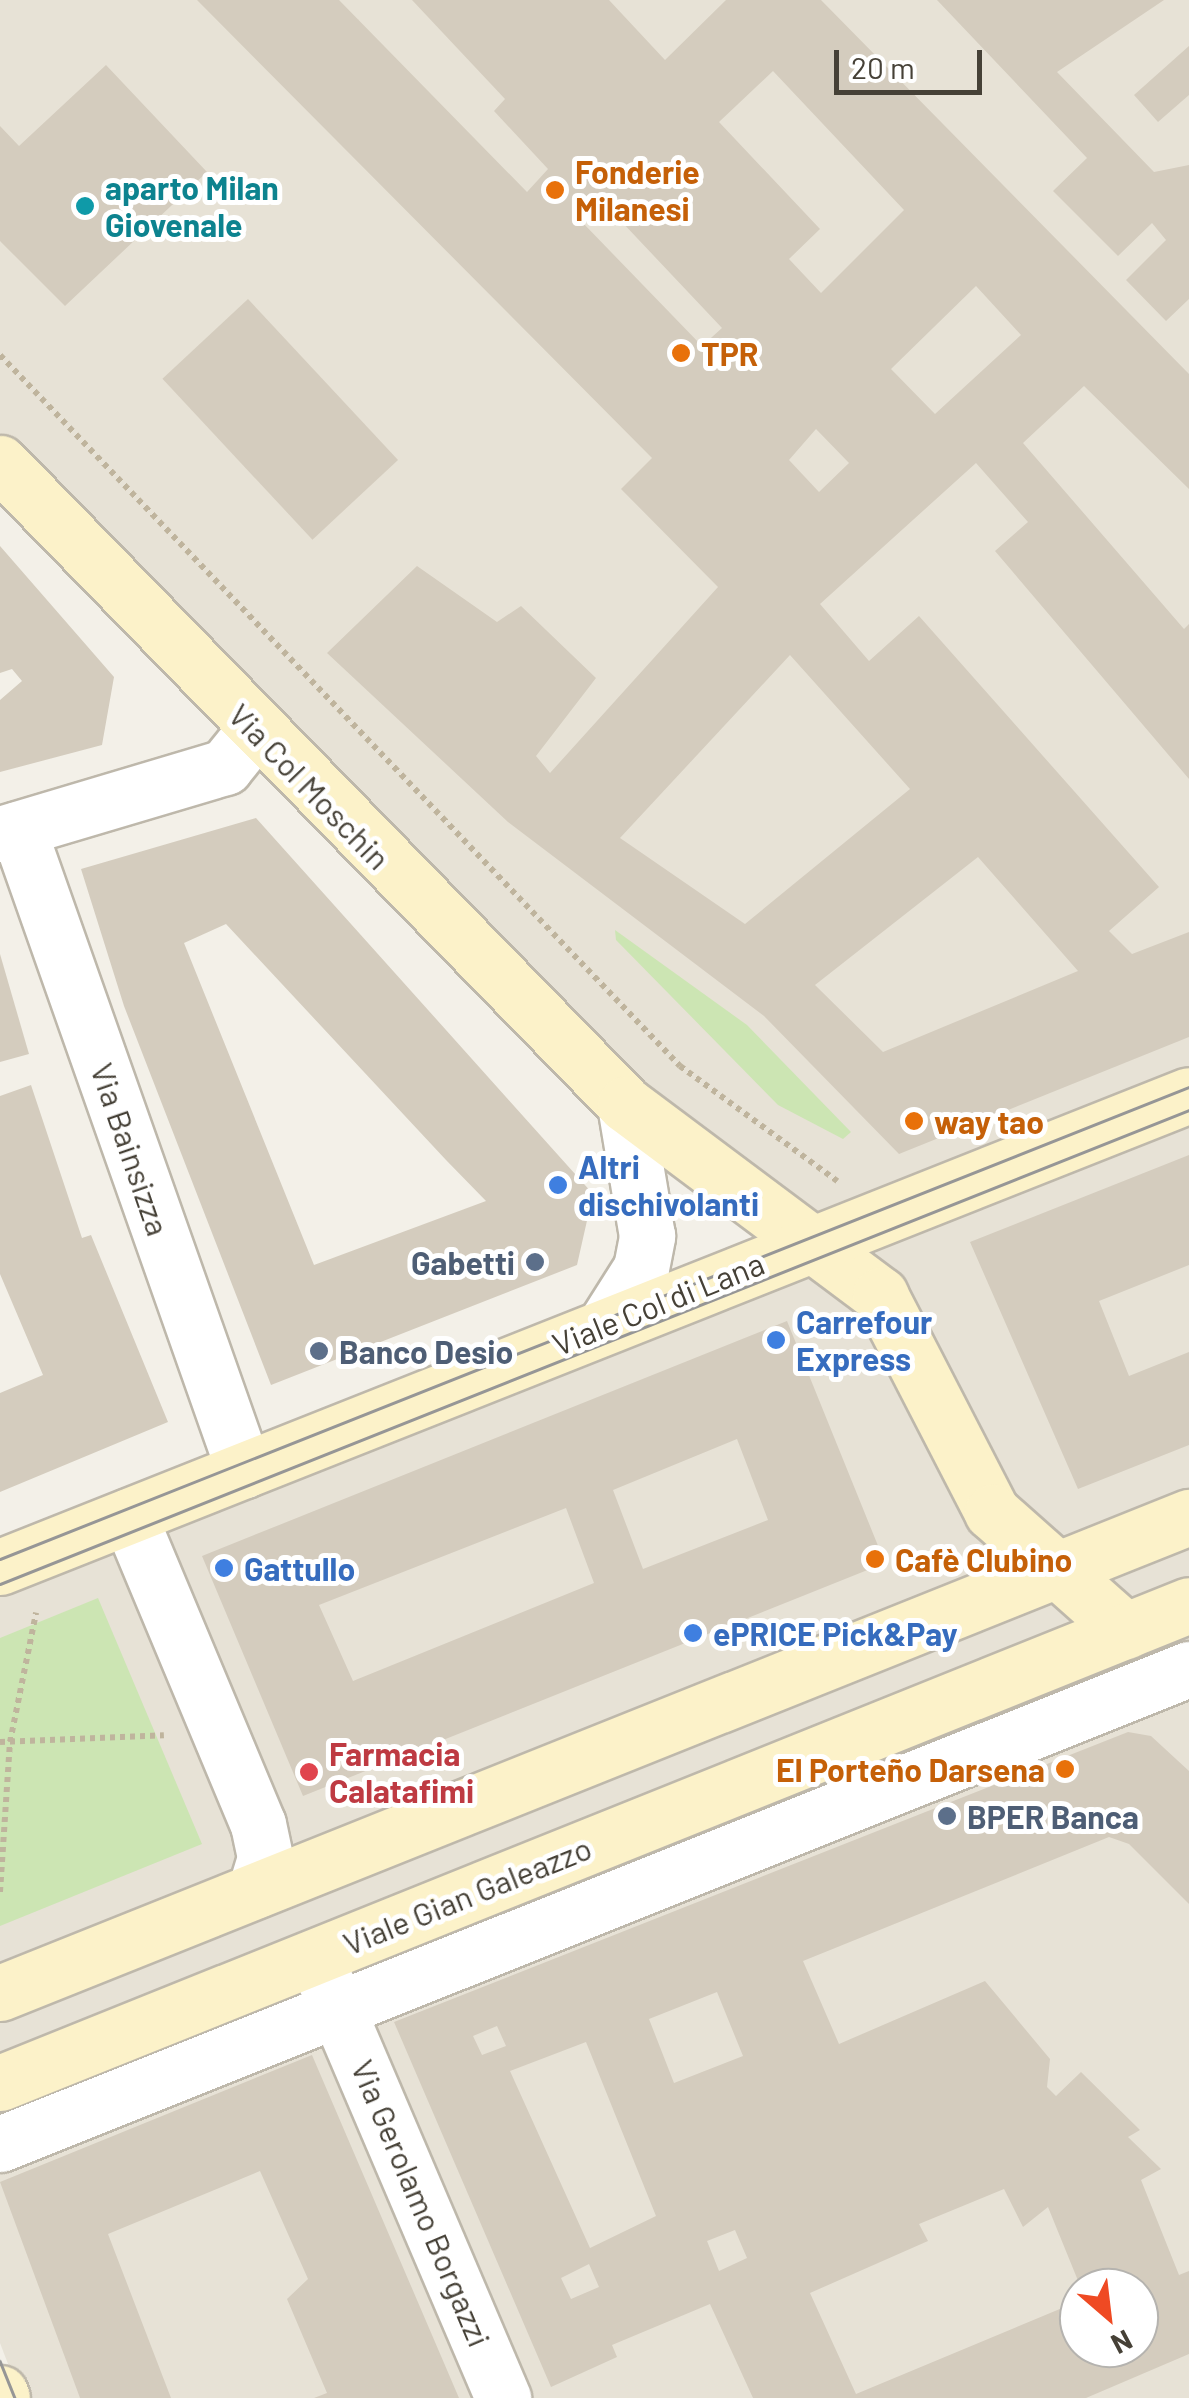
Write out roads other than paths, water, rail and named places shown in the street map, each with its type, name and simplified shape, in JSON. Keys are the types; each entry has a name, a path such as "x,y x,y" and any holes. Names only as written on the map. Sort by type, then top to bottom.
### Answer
{"main road":[{"name":"Via Col Moschin","path":"0,463 254,731 625,1104 880,1295 992,1512 1126,1631"},
{"name":"Viale Col di Lana","path":"0,1567 1189,1095"},
{"path":"0,1993 1189,1517"},
{"name":"Viale Gian Galeazzo","path":"315,1957 1189,1605"},
{"path":"0,2083 315,1957"}],"street":[{"path":"9,832 225,767 254,731"},
{"name":"Via Bainsizza","path":"9,832 244,1470"},
{"path":"605,1325 641,1268 647,1236 625,1104"},
{"path":"129,1516 258,1824 265,1858 256,1891"},
{"path":"1126,1631 1182,1682"},
{"name":"Viale Gian Galeazzo","path":"315,1957 338,2010 1100,1699 1182,1682"},
{"path":"0,2144 338,2010"},
{"name":"Via Gerolamo Borgazzi","path":"338,2010 504,2398"}],"tram line":[{"path":"0,1559 1189,1087"},
{"path":"0,1584 1189,1110"},
{"path":"0,2361 15,2398"}],"place":[{"name":"Fonderie Milanesi","path":"555,190"},
{"name":"aparto Milan Giovenale","path":"85,206"},
{"name":"TPR","path":"681,353"},
{"name":"way tao","path":"914,1121"},
{"name":"Altri dischivolanti","path":"558,1185"},
{"name":"Gabetti","path":"535,1262"},
{"name":"Carrefour Express","path":"776,1340"},
{"name":"Banco Desio","path":"319,1351"},
{"name":"Cafè Clubino","path":"875,1559"},
{"name":"Gattullo","path":"224,1568"},
{"name":"ePRICE Pick&Pay","path":"693,1633"},
{"name":"El Porteño Darsena","path":"1065,1769"},
{"name":"Farmacia Calatafimi","path":"309,1772"},
{"name":"BPER Banca","path":"947,1816"}]}
